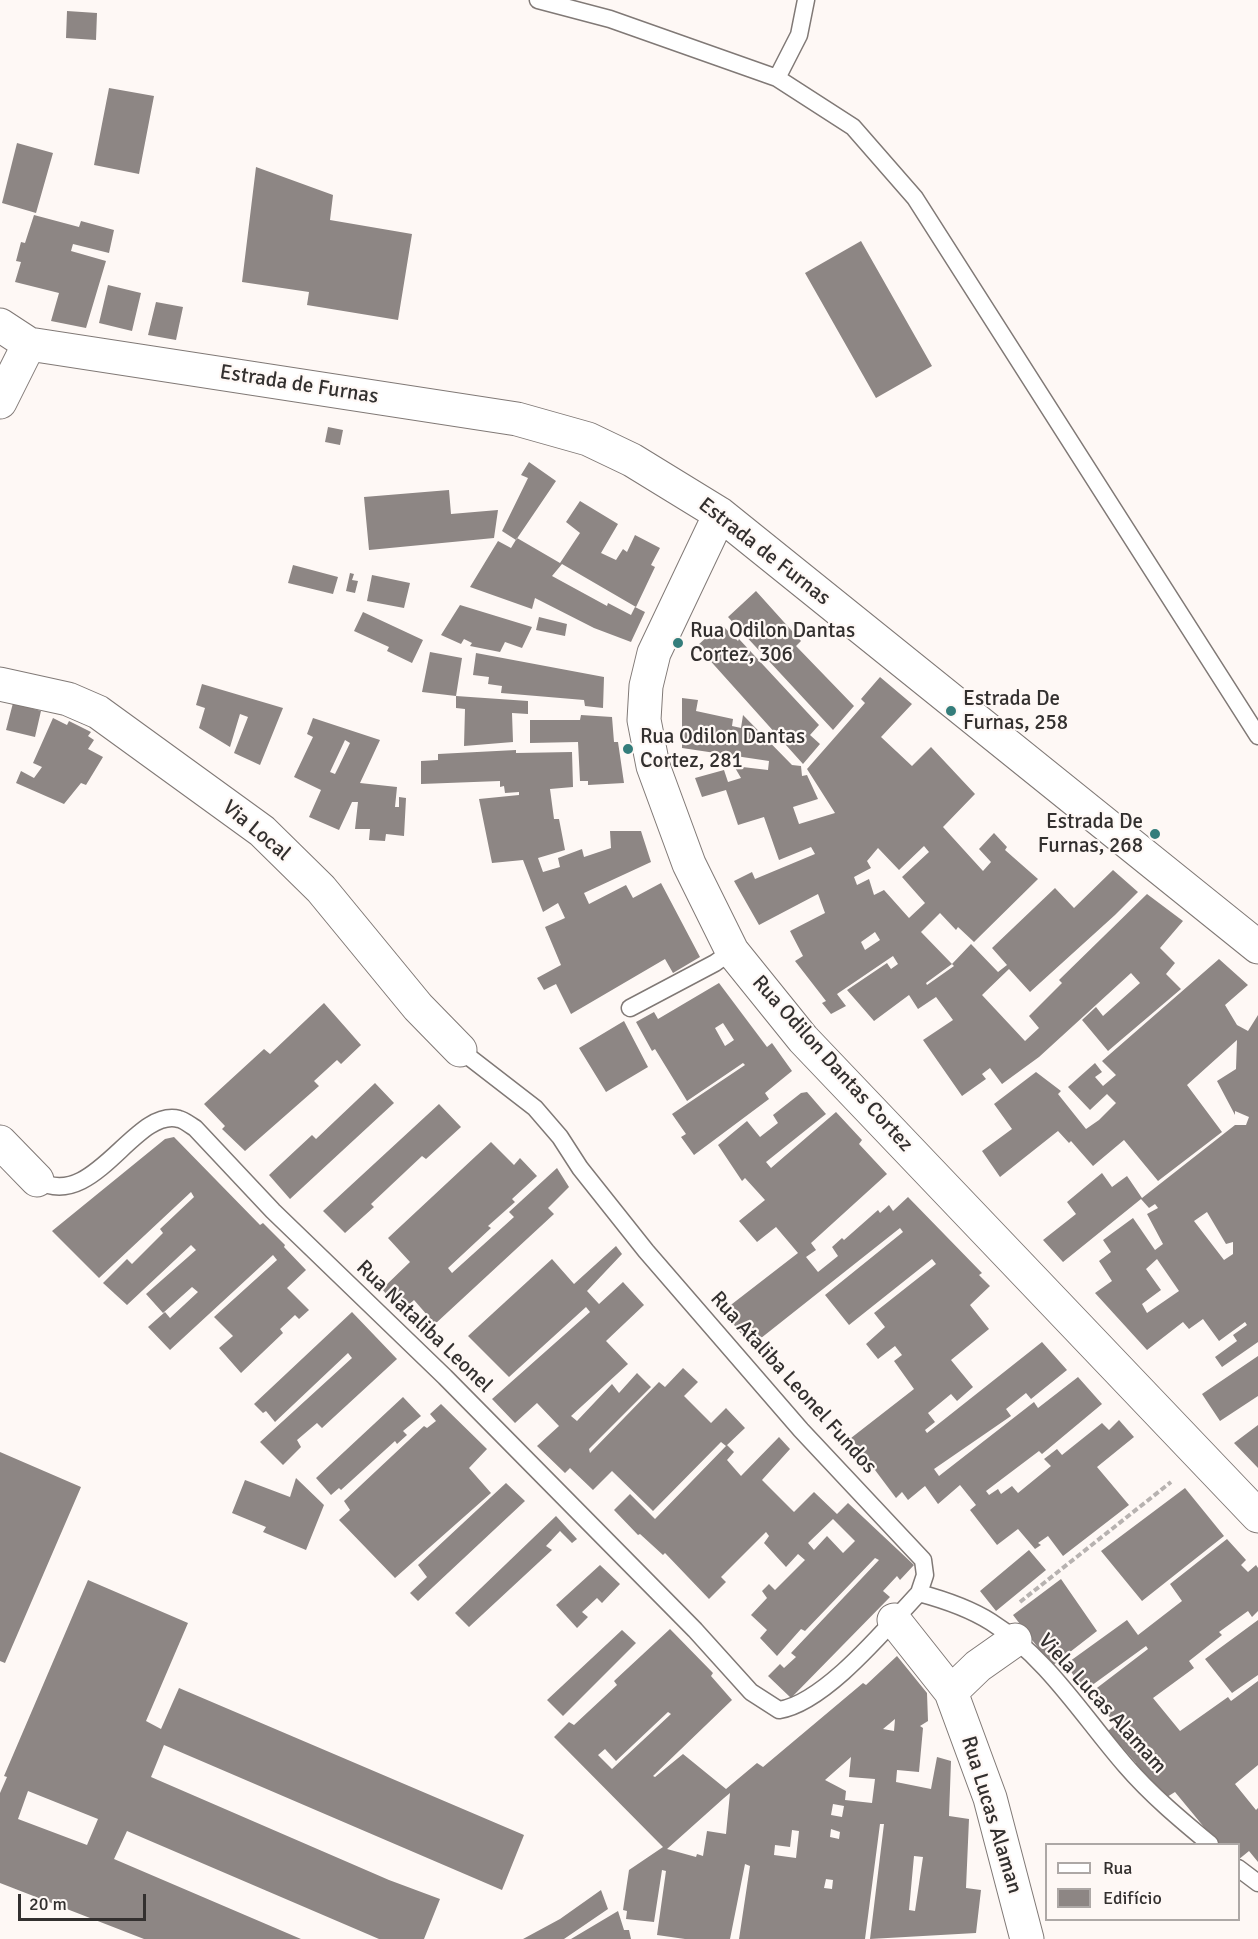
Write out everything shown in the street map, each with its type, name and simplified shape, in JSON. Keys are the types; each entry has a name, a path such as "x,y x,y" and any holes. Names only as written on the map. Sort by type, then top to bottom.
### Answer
{"street":[{"name":"Estrada de Furnas","path":"0,325 29,344 517,419 588,439 632,460 720,513 1258,946"},
{"path":"0,402 29,344"},
{"name":"Rua Odilon Dantas Cortez","path":"720,513 654,653 646,686 644,720 653,766 689,864 732,951 811,1048 1258,1516"},
{"name":"Via Local","path":"0,684 68,699 98,712 262,831 321,889 417,1007 460,1050"},
{"path":"0,1142 37,1180"},
{"name":"Rua Lucas Alaman","path":"894,1620 951,1692 990,1798 1027,1939"},
{"path":"951,1692 978,1666 1004,1632"}],"lane":[{"path":"538,0 610,19 777,78 853,127 915,198 1258,736"},
{"path":"777,78 799,34 806,0"},
{"path":"630,1008 715,963 732,951"},
{"name":"Rua Ataliba Leonel Fundos","path":"460,1050 541,1115 646,1251 801,1430 923,1560 925,1575 919,1593"},
{"name":"Rua Nataliba Leonel","path":"37,1180 49,1187 64,1188 81,1182 151,1126 167,1118 180,1119 195,1128 273,1211 445,1377 687,1622 751,1692 779,1710 792,1708 829,1685 894,1620"},
{"path":"894,1620 919,1593"},
{"name":"Viela Lucas Alamam","path":"919,1593 957,1604 1004,1632 1069,1695 1127,1768 1168,1810 1208,1843"},
{"path":"1240,1869 1258,1883"}],"path":[{"path":"1004,1632 1091,1548 1202,1456"}],"building":[{"path":"67,11 97,13 96,40 66,38"},
{"path":"109,88 154,96 139,174 94,165"},
{"path":"17,143 53,153 36,213 2,203"},
{"path":"256,167 333,195 330,220 412,234 398,320 307,305 309,292 242,282"},
{"path":"34,215 79,227 81,221 114,230 109,253 73,244 71,251 106,261 86,328 51,321 59,293 15,282 21,262 16,261 21,242 25,243"},
{"path":"861,241 932,366 876,398 805,273"},
{"path":"108,285 141,293 132,331 99,323"},
{"path":"156,302 183,307 176,340 148,335"},
{"path":"328,427 343,430 340,445 325,442"},
{"path":"529,462 556,481 516,540 502,531 528,478 521,475"},
{"path":"449,490 451,514 498,510 494,538 369,550 364,497"},
{"path":"580,501 618,524 601,553 616,560 623,549 627,552 635,535 660,548 651,565 655,567 636,607 562,564 552,576 607,606 608,603 631,615 635,607 645,612 631,642 594,628 535,598 532,609 470,587 498,541 511,548 517,538 560,563 580,533 566,522"},
{"path":"293,565 338,577 333,594 288,583"},
{"path":"350,573 354,574 352,580 358,581 355,593 346,591"},
{"path":"372,575 410,583 404,608 367,601"},
{"path":"756,591 801,641 796,646 854,706 833,730 728,617"},
{"path":"460,605 532,627 522,648 505,642 500,652 470,646 472,643 464,639 461,644 441,635"},
{"path":"363,612 423,640 412,663 387,651 389,647 354,631"},
{"path":"539,617 567,624 565,636 536,630"},
{"path":"721,624 738,641 739,639 819,725 810,735 820,744 803,764 697,646"},
{"path":"430,652 462,658 456,696 422,692"},
{"path":"476,653 604,677 603,708 585,706 584,700 501,693 502,686 488,684 489,677 473,675"},
{"path":"880,677 912,704 881,737 912,766 931,747 975,794 943,827 983,871 991,862 979,849 994,833 1007,847 1005,850 1038,879 974,942 958,927 956,930 940,913 921,932 952,964 971,944 998,972 1007,965 992,948 1055,888 1074,908 1113,870 1138,892 1030,992 1009,969 982,995 1025,1041 1039,1028 1029,1016 1062,983 1059,980 1147,894 1183,921 1160,948 1175,963 1166,974 1181,989 1108,1051 1082,1020 1096,1007 1103,1016 1140,983 1131,973 1039,1057 1002,1084 990,1068 982,1074 986,1079 962,1096 923,1040 953,1020 936,997 918,1009 909,995 874,1021 847,990 887,963 891,969 898,964 893,956 837,994 846,1006 831,1014 822,1003 826,1001 795,961 803,956 790,931 825,913 818,894 759,925 734,881 752,872 755,879 815,854 811,847 779,860 764,817 738,825 726,790 702,797 695,778 724,770 728,782 741,778 734,766 768,770 769,761 682,748 682,698 698,700 696,711 733,719 732,726 741,728 743,715 792,765 801,766 802,776 807,775 818,799 793,807 799,824 835,813 807,769 865,703 861,699","holes":["924,846 929,852 902,877 925,903 909,918 884,890 874,895 869,879 857,885 854,877 871,868 867,861 878,848 899,870","875,932 880,940 865,950 861,942","952,964 954,966 927,985 926,983"]},
{"path":"202,684 283,708 260,765 234,753 248,717 240,714 230,747 199,728 205,708 196,705"},
{"path":"456,696 528,701 528,714 512,713 513,742 464,746 465,709 456,708"},
{"path":"13,703 41,711 35,737 6,730"},
{"path":"581,715 612,717 614,742 618,742 624,783 588,785 588,781 580,781 578,742 530,743 530,720 580,720"},
{"path":"53,718 67,725 69,721 91,732 88,736 94,740 88,749 103,757 86,785 81,783 64,804 16,783 21,771 34,778 42,767 33,763"},
{"path":"313,718 380,740 360,783 397,787 395,807 399,807 399,797 406,798 404,836 386,834 385,841 369,840 370,829 355,829 358,802 352,802 339,830 309,817 321,790 294,777 313,737 307,734","holes":["345,740 350,743 335,774 330,772"]},
{"path":"516,750 516,753 572,752 573,787 550,789 554,819 559,819 565,850 538,858 543,872 560,867 558,858 582,849 584,857 611,848 610,831 641,831 651,862 584,893 589,904 626,885 633,898 661,883 700,957 673,973 665,959 571,1014 556,984 544,990 537,978 561,965 545,927 565,918 558,903 543,912 523,860 492,863 479,799 519,795 519,792 505,793 504,786 500,787 500,781 421,784 421,761 438,760 438,754"},
{"path":"1219,959 1248,985 1225,1005 1237,1025 1248,1031 1258,1015 1258,1342 1222,1367 1215,1357 1237,1341 1233,1335 1247,1325 1245,1322 1219,1341 1203,1319 1189,1329 1183,1322 1147,1350 1095,1293 1112,1281 1099,1261 1111,1252 1103,1240 1133,1218 1155,1250 1163,1244 1147,1214 1158,1208 1155,1204 1149,1208 1141,1199 1063,1262 1043,1240 1076,1214 1067,1202 1102,1173 1112,1187 1127,1176 1142,1198 1235,1125 1246,1125 1249,1117 1235,1111 1235,1115 1217,1081 1236,1069 1237,1040 1187,1085 1222,1132 1158,1181 1124,1140 1093,1166 1071,1141 1069,1143 1058,1131 1000,1177 982,1151 1012,1129 994,1104 1036,1072 1061,1091 1058,1094 1086,1129 1099,1120 1116,1103 1107,1094 1090,1110 1068,1087 1095,1063 1102,1072 1095,1077 1103,1086 1116,1075 1102,1061","holes":["1207,1212 1226,1244 1233,1242 1233,1254 1224,1260 1194,1221","1157,1259 1179,1291 1147,1313 1142,1304 1161,1290 1146,1269"]},
{"path":"719,983 767,1047 772,1043 792,1071 765,1093 769,1099 694,1155 681,1137 686,1134 672,1114 745,1065 743,1063 687,1101 655,1049 652,1051 636,1022 654,1012 658,1019","holes":["723,1023 734,1040 725,1046 715,1028"]},
{"path":"324,1003 361,1045 341,1064 337,1060 314,1081 319,1086 245,1151 222,1129 225,1126 204,1104 264,1049 270,1054"},
{"path":"624,1021 648,1067 606,1092 579,1048"},
{"path":"375,1083 394,1103 290,1199 269,1175 312,1135 316,1139"},
{"path":"807,1092 826,1114 766,1162 771,1168 836,1112 862,1140 859,1144 887,1174 811,1243 816,1250 806,1257 818,1272 838,1256 832,1247 842,1238 844,1240 878,1210 880,1213 889,1205 893,1211 908,1197 982,1273 979,1275 990,1286 970,1305 989,1329 951,1360 973,1387 957,1401 951,1394 928,1413 935,1422 925,1430 927,1433 1042,1342 1067,1370 1031,1399 1026,1393 1006,1409 1011,1416 934,1469 939,1476 1034,1402 1038,1408 1078,1377 1102,1404 1042,1454 1039,1451 986,1491 989,1495 998,1489 1001,1494 1012,1486 1018,1493 1051,1466 1044,1459 1057,1449 1062,1455 1102,1423 1109,1430 1119,1420 1134,1437 1097,1467 1129,1505 1063,1556 1048,1536 1038,1543 1041,1545 1035,1549 1018,1529 997,1545 970,1510 976,1505 960,1485 938,1504 925,1486 908,1500 902,1492 896,1498 851,1438 914,1389 894,1361 902,1355 895,1346 878,1359 866,1344 885,1327 874,1313 936,1264 932,1259 849,1325 825,1295 903,1232 900,1228 751,1346 723,1311 798,1253 776,1227 757,1242 739,1221 765,1200 745,1178 742,1181 718,1145 747,1121 760,1137 778,1123 773,1115 801,1093"},
{"path":"439,1104 461,1127 426,1159 422,1156 371,1204 374,1207 345,1233 323,1211"},
{"path":"174,1137 260,1225 263,1223 285,1245 284,1247 306,1270 287,1288 309,1310 299,1319 295,1315 280,1329 283,1333 241,1373 219,1348 233,1336 214,1317 277,1260 273,1255 170,1350 148,1327 165,1312 170,1318 198,1292 192,1287 163,1313 146,1294 196,1250 191,1245 127,1305 103,1283 127,1259 132,1264 163,1233 160,1229 194,1197 191,1192 99,1278 52,1231 165,1139"},
{"path":"491,1142 514,1165 520,1158 537,1176 512,1199 515,1202 488,1226 491,1228 448,1268 452,1273 514,1217 509,1212 557,1168 569,1187 548,1208 554,1214 435,1324 414,1300 401,1312 382,1289 410,1262 388,1238"},
{"path":"616,1246 622,1254 587,1291 599,1304 623,1282 644,1305 606,1341 628,1364 571,1416 577,1421 612,1384 619,1393 637,1373 651,1387 589,1449 590,1453 659,1382 665,1387 683,1368 698,1382 684,1396 711,1423 726,1408 745,1428 726,1446 721,1442 653,1511 612,1471 593,1490 570,1468 565,1473 537,1446 559,1426 537,1403 515,1423 492,1399 590,1312 586,1307 509,1377 468,1336 552,1259 574,1284"},
{"path":"352,1312 397,1359 322,1428 317,1423 297,1440 301,1447 283,1465 260,1442 352,1358 348,1353 275,1422 266,1411 263,1413 254,1404"},
{"path":"1258,1356 1258,1396 1220,1421 1202,1394"},
{"path":"403,1397 421,1416 403,1431 407,1435 397,1444 395,1441 341,1490 339,1488 331,1495 316,1478"},
{"path":"441,1404 487,1449 469,1468 491,1493 395,1578 339,1520 350,1510 344,1501 424,1426 427,1428 436,1421 430,1414"},
{"path":"1258,1425 1258,1468 1234,1443"},
{"path":"779,1437 790,1449 762,1480 794,1512 814,1492 837,1514 848,1503 914,1565 900,1580 897,1576 883,1591 890,1597 791,1698 768,1676 780,1664 784,1668 796,1657 791,1653 879,1560 875,1558 805,1631 801,1629 777,1656 760,1638 767,1630 751,1615 767,1598 762,1591 769,1584 775,1590 805,1560 798,1554 786,1567 764,1543 769,1536 766,1532 721,1577 726,1582 709,1599 665,1553 663,1555 640,1534 638,1535 614,1510 630,1494 655,1519 727,1445 734,1452 727,1460 741,1476","holes":["833,1519 855,1541 843,1553 827,1536 814,1550 808,1543"]},
{"path":"0,1452 81,1487 5,1663 0,1661"},
{"path":"296,1478 324,1505 306,1550 263,1532 266,1527 232,1513 245,1480 290,1497"},
{"path":"506,1483 525,1501 418,1601 410,1593 427,1577 418,1565"},
{"path":"1185,1488 1224,1536 1142,1601 1101,1551"},
{"path":"556,1516 577,1539 572,1543 560,1531 546,1546 552,1550 469,1627 455,1613"},
{"path":"1227,1539 1246,1560 1241,1565 1248,1572 1256,1565 1258,1568 1258,1611 1252,1617 1248,1611 1219,1632 1222,1635 1189,1661 1194,1668 1153,1698 1180,1731 1228,1697 1231,1701 1258,1681 1258,1765 1235,1784 1256,1810 1258,1808 1258,1862 1249,1851 1240,1858 1240,1843 1217,1843 1175,1792 1162,1800 1132,1766 1136,1763 1108,1731 1116,1724 1089,1694 1148,1649 1146,1646 1084,1691 1066,1664 1127,1620 1138,1635 1182,1601 1170,1584"},
{"path":"1029,1550 1046,1570 996,1611 980,1591"},
{"path":"600,1565 620,1584 602,1603 597,1598 582,1612 588,1617 577,1628 556,1605"},
{"path":"1061,1579 1097,1631 1052,1666 1013,1615"},
{"path":"88,1580 188,1623 146,1721 161,1729 179,1688 524,1835 502,1890 164,1745 151,1777 389,1880 440,1899 424,1939 379,1939 127,1831 114,1859 301,1939 144,1939 0,1883 0,1793 7,1777 4,1776","holes":["28,1791 98,1819 87,1845 18,1819"]},
{"path":"1258,1620 1258,1675 1232,1693 1205,1659"},
{"path":"670,1629 713,1673 711,1676 732,1700 653,1776 655,1777 683,1754 726,1789 757,1763 763,1767 863,1683 866,1685 897,1656 927,1693 928,1721 920,1726 923,1728 919,1772 897,1770 896,1782 931,1789 937,1757 951,1761 949,1816 969,1819 966,1888 981,1890 976,1933 870,1939 884,1824 880,1824 865,1939 739,1939 750,1866 745,1864 730,1939 685,1939 657,1935 666,1871 662,1870 654,1922 626,1919 627,1911 623,1910 629,1870 663,1847 554,1737 569,1722 574,1725 617,1685 614,1681","holes":["668,1712 671,1714 612,1769 598,1755 605,1749 616,1761","895,1719 894,1731 883,1729","851,1757 849,1777 875,1779 872,1803 845,1800 846,1791 825,1780","730,1793 726,1834 707,1831 703,1856 697,1854 696,1857 667,1849","833,1804 844,1806 842,1817 831,1815","831,1829 840,1832 839,1839 830,1837","792,1830 799,1831 796,1858 774,1855 775,1845 790,1847","914,1856 923,1857 915,1911 909,1910","826,1879 833,1880 832,1889 824,1888"]},
{"path":"622,1630 636,1643 563,1716 547,1700"},
{"path":"601,1890 608,1909 564,1939 523,1939 560,1919"},
{"path":"618,1911 624,1930 629,1930 631,1939 571,1939"}],"place":[{"name":"Rua Odilon Dantas Cortez, 306","path":"678,643"},
{"name":"Estrada De Furnas, 258","path":"951,711"},
{"name":"Rua Odilon Dantas Cortez, 281","path":"628,749"},
{"name":"Estrada De Furnas, 268","path":"1155,834"}]}
